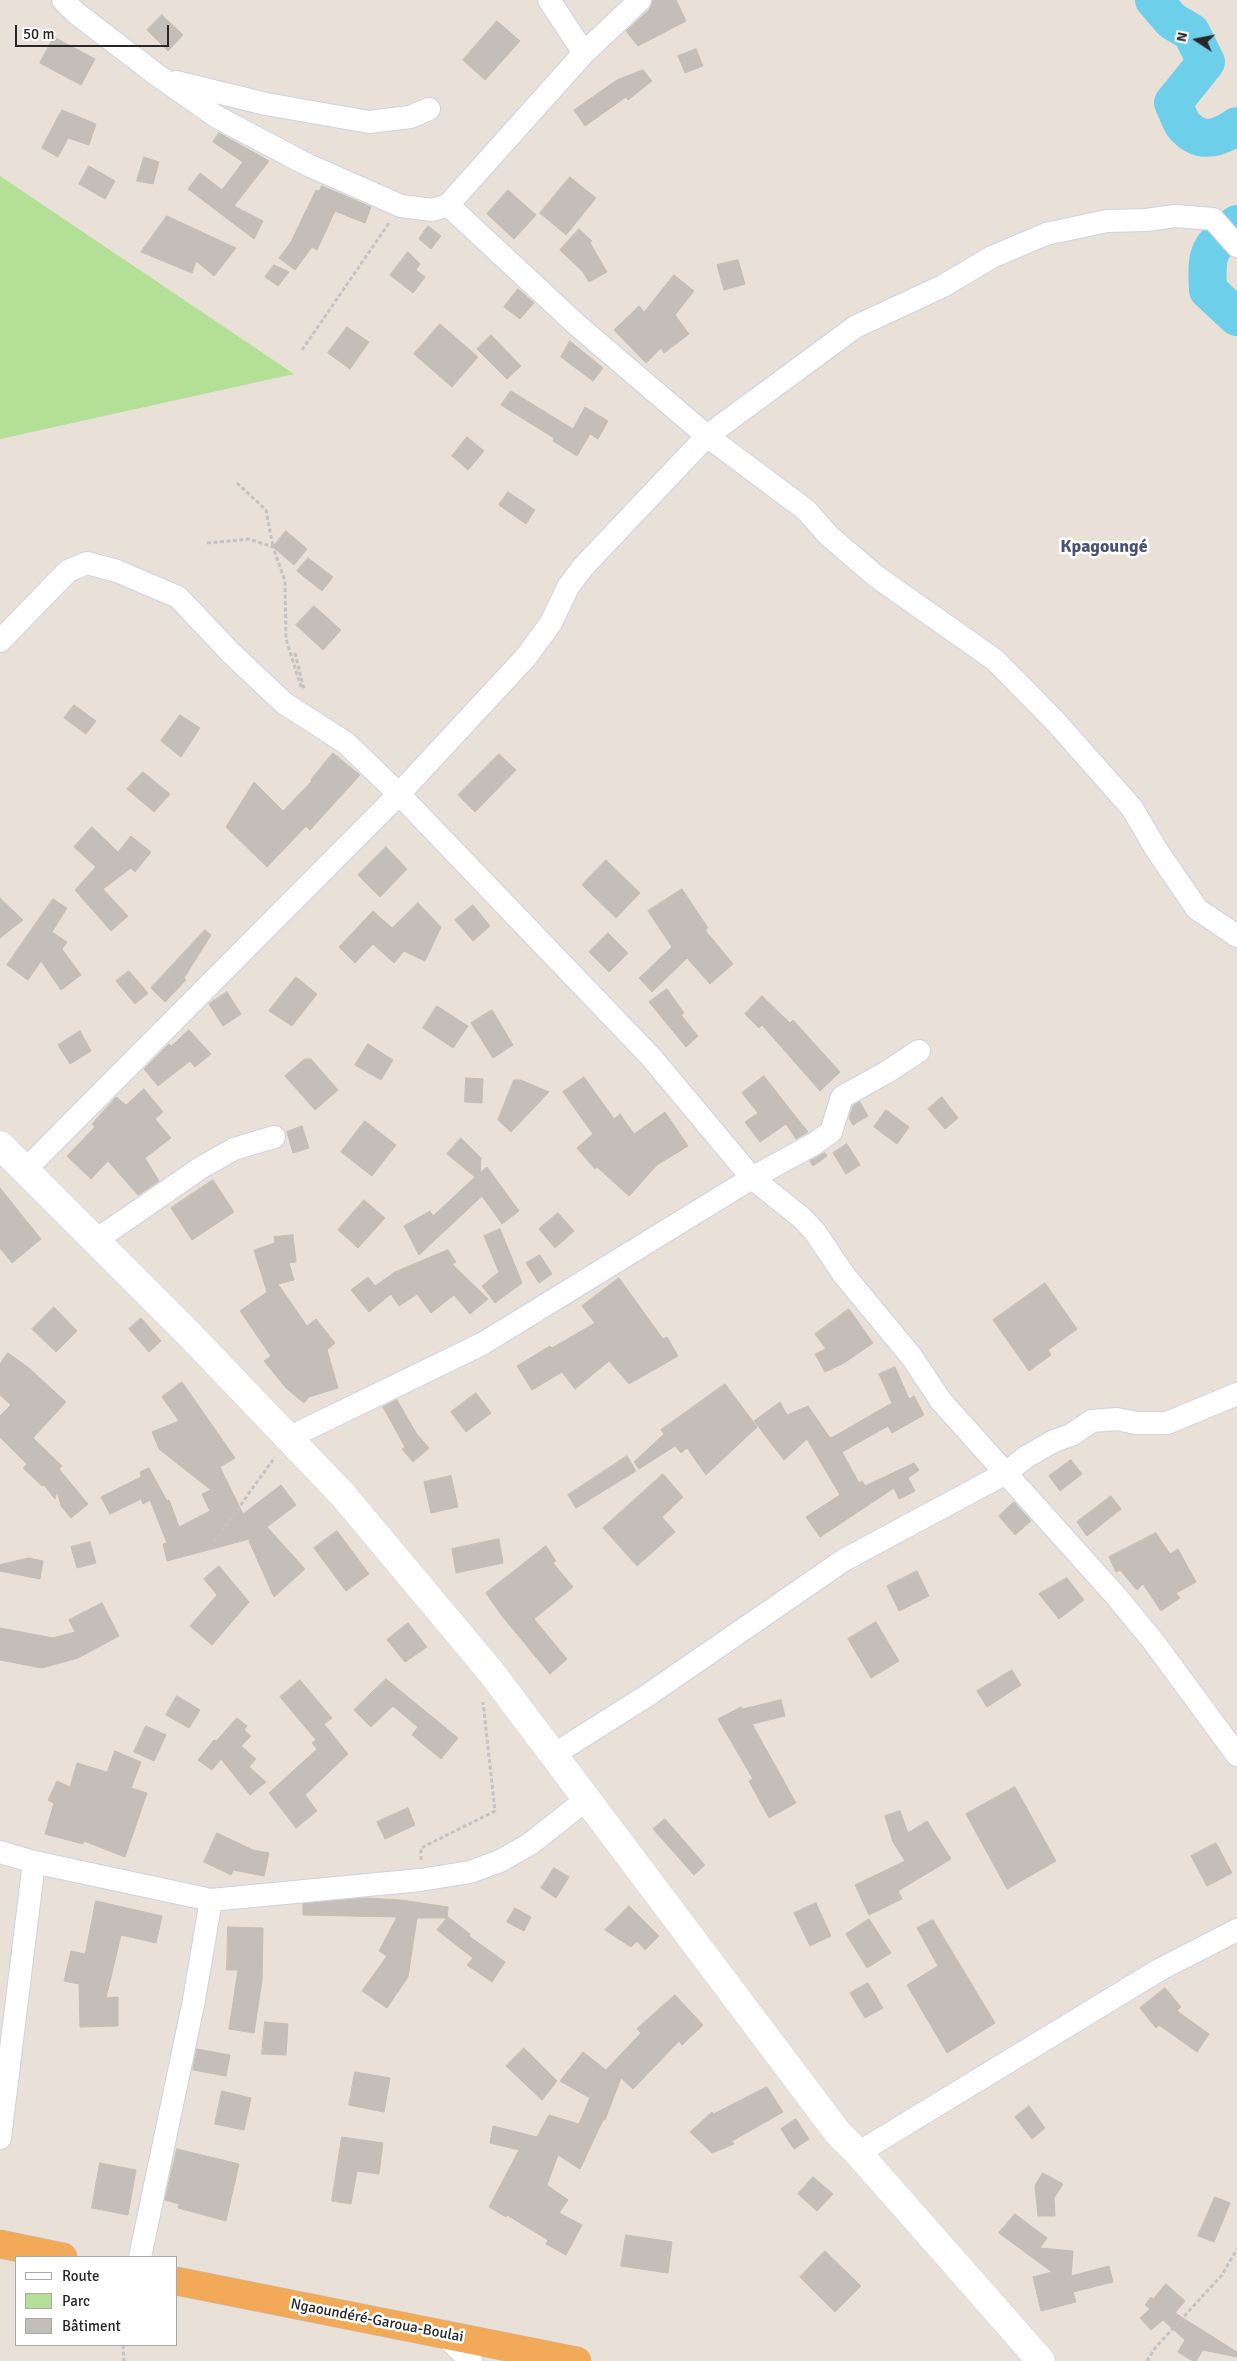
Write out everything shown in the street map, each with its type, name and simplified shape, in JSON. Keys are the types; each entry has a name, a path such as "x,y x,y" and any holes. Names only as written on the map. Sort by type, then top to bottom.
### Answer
{"highway":[{"path":"0,2244 58,2256"},
{"name":"Ngaoundéré-Garoua-Boulai","path":"178,2281 577,2361"}],"street":[{"path":"63,0 76,13 163,79 218,117 306,164 400,206 432,210 448,205 584,53 640,0"},
{"path":"549,0 584,53"},
{"path":"163,79 266,104 369,122 410,117 429,109"},
{"path":"448,205 577,325 707,436 806,510 830,536 877,577 996,660 1055,721 1132,808 1156,849 1197,909 1237,936"},
{"path":"26,1169 399,794 526,657 551,623 568,588 583,567 707,436 855,327 943,286 992,257 1046,234 1107,221 1146,220 1175,216 1213,219 1233,243"},
{"path":"0,641 68,571 87,563 117,571 178,597 232,654 278,697 346,743 399,794 651,1057 752,1178 802,1218 815,1232 844,1275 911,1356 941,1401 1116,1596 1153,1641 1237,1754"},
{"path":"288,1438 482,1344 752,1178 814,1144 831,1132 842,1097 887,1072 919,1050"},
{"path":"96,1240 218,1158 234,1149 274,1137"},
{"path":"0,1145 96,1240 343,1495 491,1672 838,2134 858,2153 1042,2361"},
{"path":"552,1755 645,1697 844,1560 1006,1472 1026,1457 1054,1441 1071,1435 1092,1421 1117,1419 1136,1423 1167,1423 1237,1394"},
{"path":"0,1852 34,1862 211,1900 420,1880 470,1872 500,1861 530,1844 587,1799"},
{"path":"0,2138 34,1862"},
{"path":"140,2256 194,2000 211,1900"},
{"path":"858,2153 1150,1975 1237,1930"},
{"path":"443,2334 471,2361"}],"path":[{"path":"302,350 400,206"},
{"path":"237,484 266,510 273,547 286,581 286,639 313,722"},
{"path":"207,543 249,539 273,547"},
{"path":"295,653 313,722"},
{"path":"214,1542 288,1438"},
{"path":"420,1880 421,1848 495,1811 482,1696"},
{"path":"1147,2361 1155,2348 1222,2275 1237,2249"},
{"path":"123,2346 124,2361"}],"green space":[{"path":"0,176 294,374 0,439"}],"building":[{"path":"653,0 676,0 686,21 638,46 626,31 649,10"},
{"path":"162,15 183,35 168,51 147,30"},
{"path":"497,21 520,41 485,80 463,60"},
{"path":"54,37 95,59 81,85 40,63"},
{"path":"696,49 703,66 685,73 678,56"},
{"path":"643,70 652,81 628,100 626,97 585,126 574,110 617,80"},
{"path":"62,110 96,124 89,145 68,138 58,157 42,148"},
{"path":"219,133 269,161 234,206 263,221 254,239 188,189 200,173 222,190 243,162 213,142"},
{"path":"144,157 159,162 153,184 137,181"},
{"path":"89,166 115,181 105,199 79,184"},
{"path":"570,177 596,198 566,235 540,213"},
{"path":"322,186 371,207 365,223 335,211 317,250 312,247 295,270 279,258 291,242 316,190 319,191"},
{"path":"508,190 536,215 514,239 487,214"},
{"path":"167,216 236,248 214,276 196,261 192,273 141,252"},
{"path":"428,226 441,236 431,249 419,239"},
{"path":"579,229 592,241 590,243 607,272 589,282 583,272 560,250"},
{"path":"408,252 420,264 416,270 425,277 413,293 390,275"},
{"path":"738,260 745,284 724,290 717,265"},
{"path":"274,265 289,272 278,286 265,277"},
{"path":"674,275 694,291 675,315 689,334 664,353 661,348 646,363 614,330 639,306 644,312"},
{"path":"518,289 534,303 520,319 504,307"},
{"path":"440,324 478,357 452,387 414,354"},
{"path":"347,327 369,342 350,369 328,353"},
{"path":"491,335 521,366 507,379 477,349"},
{"path":"570,341 603,368 593,381 561,357"},
{"path":"511,391 573,429 585,407 608,421 598,439 590,434 577,456 553,441 554,438 501,405"},
{"path":"467,437 484,451 468,470 452,456"},
{"path":"508,492 535,510 526,524 499,505"},
{"path":"286,531 307,549 294,565 273,547"},
{"path":"308,558 333,577 322,591 297,571"},
{"path":"314,606 341,630 323,650 296,625"},
{"path":"74,705 96,721 86,734 64,718"},
{"path":"180,715 200,728 181,757 161,741"},
{"path":"333,753 360,775 310,830 306,826 267,867 226,827 254,782 283,811 312,781"},
{"path":"499,754 516,770 475,812 458,795"},
{"path":"143,772 170,794 154,812 127,789"},
{"path":"92,827 118,852 131,836 151,852 135,872 131,868 103,889 128,916 111,931 75,890 96,867 74,847"},
{"path":"386,847 407,869 380,897 358,875"},
{"path":"606,860 640,893 616,918 582,885"},
{"path":"682,889 708,928 705,930 733,964 710,984 687,958 652,992 639,978 672,947 648,911"},
{"path":"0,898 23,920 0,938"},
{"path":"53,899 67,908 52,932 67,942 62,949 81,975 61,990 41,961 28,980 7,965"},
{"path":"418,903 441,927 425,961 404,951 394,963 373,944 355,963 339,947 373,911 392,928"},
{"path":"473,905 490,926 473,941 455,920"},
{"path":"205,930 211,935 184,978 186,980 165,1002 151,988"},
{"path":"608,933 628,953 609,972 589,952"},
{"path":"129,971 148,993 135,1004 116,981"},
{"path":"296,977 317,994 292,1026 269,1011"},
{"path":"667,989 684,1013 681,1015 698,1036 686,1047 649,1002"},
{"path":"227,992 241,1014 223,1026 209,1004"},
{"path":"762,996 790,1023 793,1020 840,1072 820,1091 762,1025 759,1028 745,1014"},
{"path":"437,1006 468,1026 453,1048 423,1028"},
{"path":"492,1010 513,1045 493,1058 471,1023"},
{"path":"189,1030 211,1054 195,1067 190,1061 158,1086 144,1069 169,1044 171,1046"},
{"path":"80,1031 91,1051 70,1064 58,1045"},
{"path":"368,1044 393,1060 381,1080 355,1065"},
{"path":"305,1059 311,1059 338,1090 315,1110 285,1076"},
{"path":"764,1076 808,1132 796,1139 786,1124 760,1142 745,1122 758,1113 742,1093"},
{"path":"584,1077 614,1119 620,1114 634,1134 665,1112 688,1146 657,1165 629,1196 597,1167 595,1169 577,1148 593,1134 563,1092"},
{"path":"466,1078 483,1079 482,1103 465,1102"},
{"path":"514,1080 521,1080 549,1092 511,1132 498,1120"},
{"path":"144,1089 163,1112 155,1119 171,1138 145,1158 159,1181 138,1195 108,1161 91,1179 67,1156 95,1127 92,1124 116,1097 126,1105"},
{"path":"942,1097 958,1118 945,1129 928,1109"},
{"path":"860,1102 868,1116 853,1125 849,1118 853,1106"},
{"path":"886,1110 909,1127 897,1144 874,1127"},
{"path":"365,1121 396,1145 372,1176 341,1152"},
{"path":"302,1126 309,1148 293,1153 287,1132"},
{"path":"461,1138 481,1158 480,1173 487,1167 519,1211 502,1224 482,1196 419,1255 404,1226 430,1211 433,1216 475,1177 447,1154"},
{"path":"847,1144 860,1165 846,1174 833,1153"},
{"path":"825,1153 827,1156 813,1166 810,1161"},
{"path":"213,1180 234,1212 192,1240 171,1208"},
{"path":"0,1188 41,1239 12,1263 0,1248"},
{"path":"364,1200 385,1218 358,1248 338,1230"},
{"path":"558,1213 574,1231 555,1248 539,1229"},
{"path":"500,1229 522,1283 495,1303 482,1286 499,1272 484,1236"},
{"path":"293,1235 296,1262 289,1263 294,1280 278,1284 307,1326 316,1319 335,1343 327,1350 338,1388 309,1397 304,1403 286,1388 264,1361 271,1356 240,1311 267,1292 254,1250 275,1243 274,1237"},
{"path":"448,1250 456,1262 452,1264 488,1299 470,1314 454,1295 431,1313 417,1294 399,1306 391,1294 369,1312 351,1290 368,1277 375,1286 395,1272"},
{"path":"540,1255 552,1274 539,1283 526,1263"},
{"path":"619,1278 663,1339 667,1337 678,1356 629,1384 609,1361 575,1389 562,1372 532,1390 517,1366 550,1346 552,1348 595,1323 582,1306"},
{"path":"1045,1283 1077,1329 1048,1350 1051,1355 1029,1371 993,1320"},
{"path":"54,1307 77,1331 56,1352 32,1329"},
{"path":"849,1309 873,1343 844,1363 825,1372 815,1354 826,1349 815,1334"},
{"path":"141,1318 161,1341 149,1352 129,1329"},
{"path":"8,1353 29,1368 66,1402 33,1438 62,1466 59,1469 88,1504 71,1518 61,1506 57,1490 55,1499 44,1485 42,1486 23,1468 27,1464 0,1437 0,1416 11,1405 0,1395 0,1364"},
{"path":"895,1367 909,1399 914,1396 924,1415 892,1433 888,1426 842,1452 859,1483 862,1481 865,1486 914,1463 919,1470 908,1478 915,1491 899,1499 894,1488 820,1537 806,1517 840,1495 807,1439 784,1460 754,1421 780,1402 787,1415 808,1406 830,1438 833,1437 892,1403 879,1374"},
{"path":"182,1382 235,1458 220,1467 243,1514 281,1485 296,1505 267,1527 305,1569 274,1597 249,1541 253,1538 167,1561 163,1544 167,1543 150,1500 143,1504 141,1499 110,1514 101,1497 141,1477 140,1472 149,1468 167,1501 169,1500 179,1527 210,1511 202,1494 211,1490 159,1449 152,1432 179,1421 162,1397"},
{"path":"725,1384 757,1427 706,1475 687,1448 681,1453 675,1446 639,1469 634,1462 664,1434 661,1430"},
{"path":"476,1393 491,1413 466,1432 451,1412"},
{"path":"397,1400 416,1433 429,1448 413,1462 402,1449 405,1447 383,1407"},
{"path":"627,1456 636,1471 576,1508 568,1495"},
{"path":"1071,1460 1082,1474 1060,1491 1049,1476"},
{"path":"663,1474 683,1497 662,1517 675,1532 637,1566 603,1528"},
{"path":"451,1476 458,1507 431,1513 424,1482"},
{"path":"1111,1496 1121,1509 1087,1536 1077,1522"},
{"path":"1014,1502 1031,1521 1015,1535 999,1516"},
{"path":"337,1531 369,1574 346,1591 314,1548"},
{"path":"1156,1533 1170,1554 1178,1549 1196,1582 1176,1593 1180,1598 1161,1611 1143,1584 1137,1590 1120,1570 1116,1572 1109,1557"},
{"path":"499,1539 503,1563 456,1573 452,1549"},
{"path":"90,1542 96,1563 77,1568 71,1547"},
{"path":"546,1546 556,1561 553,1563 573,1587 534,1619 567,1659 550,1674 502,1616 486,1593"},
{"path":"29,1558 43,1561 40,1579 0,1571 0,1565"},
{"path":"219,1566 249,1602 212,1645 190,1626 217,1595 204,1579"},
{"path":"917,1571 929,1596 899,1611 887,1586"},
{"path":"1067,1578 1084,1600 1059,1619 1039,1594"},
{"path":"102,1603 119,1636 78,1658 42,1668 0,1660 0,1628 53,1638 75,1632 69,1620"},
{"path":"876,1622 899,1661 871,1678 848,1639"},
{"path":"408,1623 427,1647 405,1662 387,1640"},
{"path":"1012,1670 1021,1685 987,1707 977,1691"},
{"path":"386,1679 458,1738 441,1759 412,1735 418,1727 393,1706 371,1727 354,1710"},
{"path":"300,1680 332,1718 324,1724 348,1754 305,1795 317,1811 296,1828 269,1793 317,1749 312,1743 316,1740 280,1697"},
{"path":"177,1696 200,1710 189,1728 166,1715"},
{"path":"781,1700 785,1716 752,1724 796,1803 769,1818 749,1781 753,1779 718,1719 741,1707 742,1709"},
{"path":"237,1718 247,1726 244,1730 251,1736 241,1746 256,1759 249,1767 266,1782 250,1795 221,1759 212,1770 198,1760 214,1740 216,1741"},
{"path":"146,1726 166,1735 154,1761 134,1752"},
{"path":"115,1751 141,1762 131,1788 147,1793 125,1857 84,1841 83,1844 45,1834 54,1803 48,1800 57,1781 70,1787 77,1763 107,1772"},
{"path":"1015,1787 1056,1861 1007,1889 966,1814"},
{"path":"408,1808 415,1825 385,1839 377,1822"},
{"path":"900,1811 908,1833 927,1821 951,1859 898,1891 902,1899 869,1915 855,1885 905,1861 893,1842 885,1816"},
{"path":"665,1819 705,1865 694,1875 653,1829"},
{"path":"217,1833 253,1850 269,1853 264,1876 233,1870 231,1875 204,1862"},
{"path":"1216,1843 1232,1873 1207,1886 1191,1856"},
{"path":"554,1868 569,1877 556,1898 541,1888"},
{"path":"366,1898 401,1900 448,1907 447,1918 417,1918 408,1977 387,2008 362,1991 387,1956 379,1951 397,1917 303,1915 303,1904"},
{"path":"96,1901 162,1916 156,1943 121,1935 106,1998 118,1997 118,2026 80,2027 79,1984 64,1981 71,1951 85,1954"},
{"path":"816,1903 831,1936 810,1946 794,1913"},
{"path":"629,1906 659,1936 645,1950 637,1941 631,1947 605,1930"},
{"path":"515,1908 531,1917 524,1931 507,1922"},
{"path":"448,1917 470,1934 469,1936 505,1962 492,1982 467,1965 473,1958 437,1930"},
{"path":"869,1919 891,1953 867,1968 846,1934"},
{"path":"933,1920 995,2023 947,2053 907,1985 938,1966 917,1928"},
{"path":"228,1927 263,1928 262,1980 254,2033 229,2029 238,1970 227,1970"},
{"path":"868,1983 883,2008 865,2018 850,1993"},
{"path":"1165,1988 1181,2007 1177,2011 1209,2034 1197,2052 1159,2025 1156,2028 1140,2008"},
{"path":"675,1995 703,2025 682,2045 679,2041 633,2089 621,2078 605,2120 603,2120 580,2169 558,2155 547,2185 568,2200 559,2213 582,2225 566,2255 546,2244 548,2240 507,2215 506,2217 489,2207 519,2150 490,2143 493,2126 537,2137 549,2115 579,2124 590,2098 560,2081 583,2052 606,2070 641,2033 637,2029"},
{"path":"265,2022 288,2024 286,2055 262,2054"},
{"path":"524,2048 557,2081 542,2100 506,2066"},
{"path":"197,2049 230,2055 226,2076 193,2070"},
{"path":"355,2072 390,2078 384,2112 349,2105"},
{"path":"767,2087 783,2112 732,2141 734,2144 712,2153 690,2132 712,2112 713,2114"},
{"path":"222,2091 251,2098 244,2130 215,2124"},
{"path":"1029,2106 1045,2128 1032,2139 1015,2117"},
{"path":"796,2119 809,2139 794,2149 781,2129"},
{"path":"342,2137 383,2143 379,2174 357,2171 351,2204 332,2201"},
{"path":"177,2149 239,2164 226,2221 178,2208 179,2204 165,2200"},
{"path":"100,2163 136,2170 128,2215 92,2208"},
{"path":"1043,2173 1063,2184 1054,2198 1055,2216 1038,2216 1035,2186"},
{"path":"813,2177 833,2194 817,2211 798,2194"},
{"path":"1215,2197 1230,2203 1214,2242 1198,2236"},
{"path":"1015,2214 1047,2238 1040,2248 1073,2251 1071,2276 1109,2266 1113,2282 1073,2292 1076,2302 1041,2311 1033,2277 1052,2272 999,2233"},
{"path":"626,2235 672,2242 668,2273 621,2266"},
{"path":"825,2251 861,2286 835,2312 800,2277"},
{"path":"1166,2284 1185,2301 1175,2313 1237,2352 1237,2357 1203,2350 1196,2361 1193,2361 1178,2352 1185,2340 1163,2320 1151,2330 1140,2318 1150,2309 1145,2305 1151,2297 1153,2299"}],"waterway":[{"path":"1154,0 1172,21 1191,32 1206,62 1173,103 1182,123 1192,133 1205,138 1218,136 1237,126"},
{"path":"1237,224 1220,239 1211,252 1207,277 1208,290 1237,317"}],"district":[{"name":"Kpagoungé","path":"1104,547"}]}
